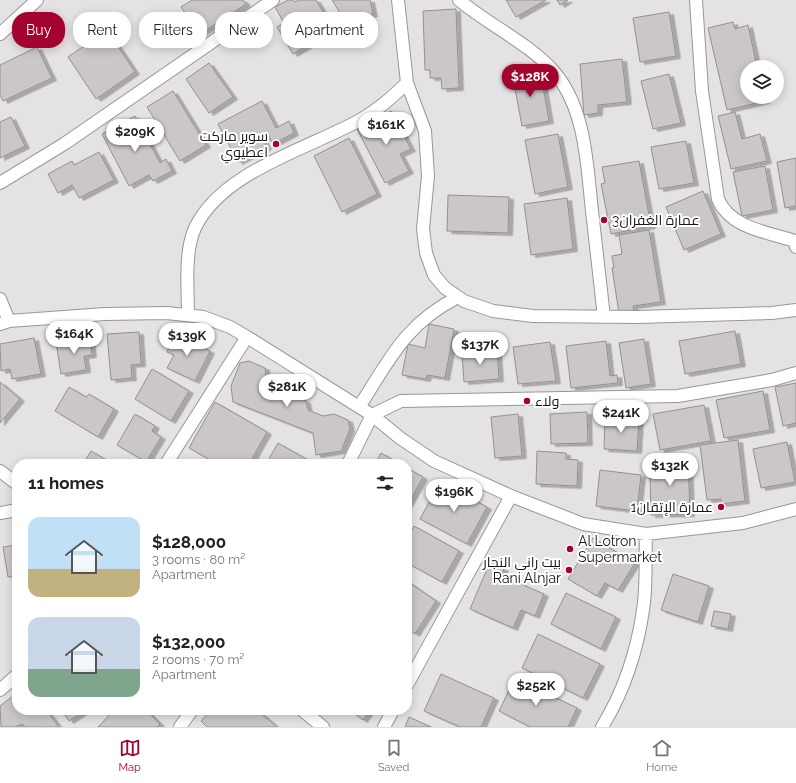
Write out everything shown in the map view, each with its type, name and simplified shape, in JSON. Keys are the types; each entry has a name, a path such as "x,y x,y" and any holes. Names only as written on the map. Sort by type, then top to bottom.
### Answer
{"street":[{"path":"0,34 37,0"},
{"path":"0,184 64,144 273,0"},
{"path":"459,0 474,13 528,48 555,72 570,97 584,139 604,316"},
{"path":"696,0 702,91 720,204 728,216 738,222 796,243"},
{"path":"400,1 407,83 425,131 428,176 424,230 426,253 434,275 445,288 464,301 493,311 533,316 772,313 796,310"},
{"path":"188,315 188,275 195,229 202,216 215,200 234,183 299,148 359,120 385,104 407,83"},
{"path":"359,408 405,337 420,321 438,307 458,297"},
{"path":"0,299 4,322 105,314 167,313 203,317 230,327 372,415 400,438 434,461 511,496 583,524 646,534 743,523 796,509"},
{"path":"169,459 247,337"},
{"path":"350,459 372,415 401,401 678,396 772,380 796,373"},
{"path":"0,471 12,480"},
{"path":"412,676 511,496"},
{"path":"0,513 12,511"},
{"path":"602,727 612,710 631,665 643,609 646,534"},
{"path":"0,690 12,679"},
{"path":"180,727 188,715"},
{"path":"308,715 323,727"},
{"path":"384,727 390,715"}],"building":[{"path":"192,0 243,0 246,4 234,12 215,12 215,24 207,29 207,12 184,12 181,7"},
{"path":"288,0 293,0 295,2 299,0 316,0 323,12 281,12 281,18 275,7"},
{"path":"332,0 370,0 373,12 339,12"},
{"path":"506,0 546,0 516,17"},
{"path":"557,0 568,0 560,5"},
{"path":"456,9 459,88 442,89 441,78 430,78 430,70 425,70 423,11"},
{"path":"669,12 676,56 640,62 633,18"},
{"path":"733,22 735,29 748,25 756,60 740,60 740,104 752,104 727,110 708,28"},
{"path":"281,25 281,34 277,27"},
{"path":"37,48 52,78 3,101 0,95 0,65"},
{"path":"81,48 119,48 135,72 96,99 68,57"},
{"path":"289,48 303,48 293,54"},
{"path":"622,59 627,102 598,105 598,113 584,115 580,64"},
{"path":"209,63 233,97 209,113 186,79"},
{"path":"529,68 531,77 541,75 549,121 522,126 512,72"},
{"path":"669,74 681,123 653,129 641,81"},
{"path":"173,91 206,145 180,161 147,107"},
{"path":"262,101 276,128 289,121 294,133 273,144 269,136 263,139 267,147 238,162 218,124"},
{"path":"391,111 411,149 400,154 409,171 385,183 357,129"},
{"path":"735,112 742,139 760,134 767,161 731,169 718,116"},
{"path":"135,116 160,163 166,159 172,171 153,181 149,175 129,186 102,134"},
{"path":"11,117 25,146 0,158 0,122"},
{"path":"558,134 568,187 535,194 525,140"},
{"path":"349,138 377,194 342,212 314,156"},
{"path":"686,141 694,183 659,189 651,147"},
{"path":"99,152 114,180 79,198 72,185 58,193 48,174 72,161 74,165"},
{"path":"796,158 796,206 785,208 777,162"},
{"path":"639,161 651,226 611,234 601,184 605,183 602,167"},
{"path":"765,166 773,210 742,216 733,172"},
{"path":"703,191 721,234 684,250 666,207"},
{"path":"448,195 509,197 508,233 447,231"},
{"path":"567,198 573,249 531,255 524,204"},
{"path":"649,230 661,302 633,306 634,310 619,313 612,268 614,268 612,256 622,254 619,235"},
{"path":"429,324 454,329 445,378 427,375 426,379 402,375 408,344 425,348"},
{"path":"735,331 741,364 685,374 679,341"},
{"path":"139,332 141,364 131,365 132,378 111,380 107,334"},
{"path":"175,334 210,351 195,381 167,368 174,355 167,352"},
{"path":"90,337 92,355 84,356 86,370 61,374 56,342"},
{"path":"34,338 41,374 12,379 10,369 1,371 0,344"},
{"path":"644,339 651,384 626,388 619,343"},
{"path":"606,341 610,376 617,375 618,383 571,388 566,346"},
{"path":"550,342 556,381 518,384 513,347"},
{"path":"497,351 499,379 464,382 462,354"},
{"path":"249,361 265,368 267,384 306,401 308,410 323,416 334,414 348,420 350,429 341,451 316,455 313,433 233,402 231,386 240,363"},
{"path":"152,369 189,391 171,421 135,399"},
{"path":"0,382 20,399 0,423"},
{"path":"796,383 796,423 783,426 775,387"},
{"path":"69,387 86,397 89,394 114,409 98,437 55,411"},
{"path":"763,391 770,430 724,438 716,400"},
{"path":"215,402 267,432 252,459 208,459 189,448"},
{"path":"704,405 711,441 660,450 653,414"},
{"path":"587,412 588,443 551,444 550,414"},
{"path":"135,414 155,426 152,431 161,437 148,459 141,459 117,445"},
{"path":"518,414 522,456 495,458 491,417"},
{"path":"605,418 639,419 637,451 604,449"},
{"path":"738,440 745,501 721,504 721,499 707,500 700,445"},
{"path":"787,442 795,482 761,488 753,449"},
{"path":"278,443 306,459 269,459"},
{"path":"91,451 105,459 86,459"},
{"path":"537,451 566,453 566,459 578,460 577,486 536,484"},
{"path":"381,453 391,459 378,459"},
{"path":"654,457 688,457 690,514 651,515 650,476 655,476"},
{"path":"600,470 641,475 637,511 596,506"},
{"path":"412,471 423,477 412,497"},
{"path":"440,482 487,507 467,544 420,519"},
{"path":"414,526 459,551 442,582 412,566 412,530"},
{"path":"593,538 635,563 618,590 605,583 597,596 568,579"},
{"path":"12,546 12,577 8,577 3,547"},
{"path":"490,562 504,569 501,575 544,594 535,616 521,610 513,628 470,609"},
{"path":"673,574 709,586 698,622 661,610"},
{"path":"412,584 436,601 415,634 412,632"},
{"path":"566,593 616,617 601,649 551,624"},
{"path":"714,611 731,614 728,629 711,626"},
{"path":"538,634 600,664 583,698 522,668"},
{"path":"441,674 494,698 481,727 460,727 424,711"},
{"path":"515,678 577,708 568,727 530,727 499,711"},
{"path":"12,697 12,715 50,715 59,727 25,727 22,724 15,727 1,727 0,706"},
{"path":"65,715 78,715 69,721"},
{"path":"109,715 151,715 160,724 157,727 98,727"},
{"path":"206,715 263,715 277,727 207,727 201,721"},
{"path":"356,715 366,715 363,720"},
{"path":"409,717 431,727 405,727"}],"place":[{"name":"سوير ماركت اعطيوي","path":"276,144"},
{"name":"عمارة الغفران3","path":"604,220"},
{"name":"ولاء","path":"527,401"},
{"name":"عمارة الإتقان1","path":"721,507"},
{"name":"Al Lotron Supermarket","path":"570,549"},
{"name":"بيت راني النجار Rani Alnjar","path":"569,570"}]}
